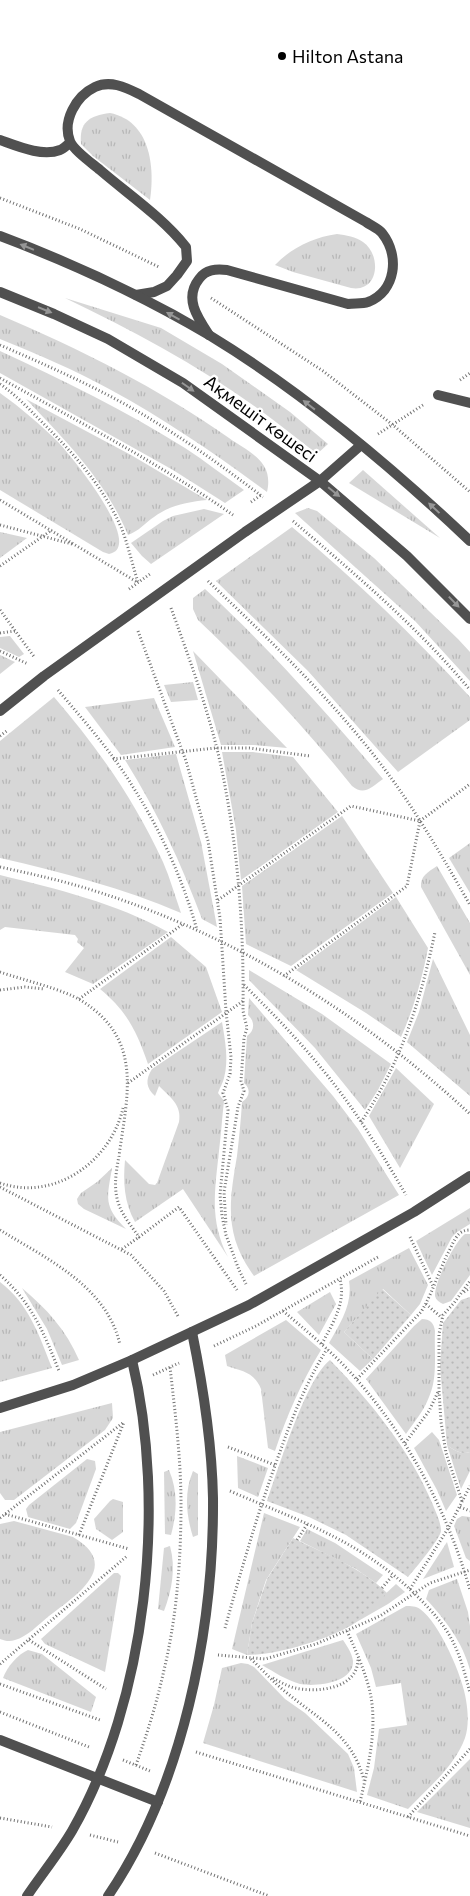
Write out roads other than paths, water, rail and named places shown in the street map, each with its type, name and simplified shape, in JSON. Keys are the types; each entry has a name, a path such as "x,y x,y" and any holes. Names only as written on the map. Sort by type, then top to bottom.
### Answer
{"street":[{"path":"136,295 154,292 167,286 186,261 186,247 161,221 70,143 67,125 72,109 82,96 96,87 108,84 124,87 139,94 381,232 388,242 393,266 390,283 382,294 367,302 348,304 227,270 213,269 202,275 192,287 192,302 198,319 209,335"},
{"path":"0,140 44,152 60,150 70,143"},
{"path":"0,236 71,265 136,295 209,335 290,390 361,445 405,481 470,541"},
{"name":"Ақмешіт көшесі","path":"0,292 81,326 151,362 183,383 320,481 407,556 470,619"},
{"path":"438,395 470,404"},
{"path":"0,711 52,670 320,481 361,445"},
{"path":"0,1408 73,1385 132,1360 250,1305 414,1212 470,1176"},
{"path":"108,1896 138,1846 167,1778 194,1680 202,1632 212,1540 213,1496 200,1372 192,1332"},
{"path":"27,1896 72,1831 97,1778 119,1714 136,1642 148,1551 149,1504 147,1461 139,1389 132,1360"},
{"path":"0,1740 158,1802"}],"place":[{"name":"Hilton Astana","path":"282,56"}]}
